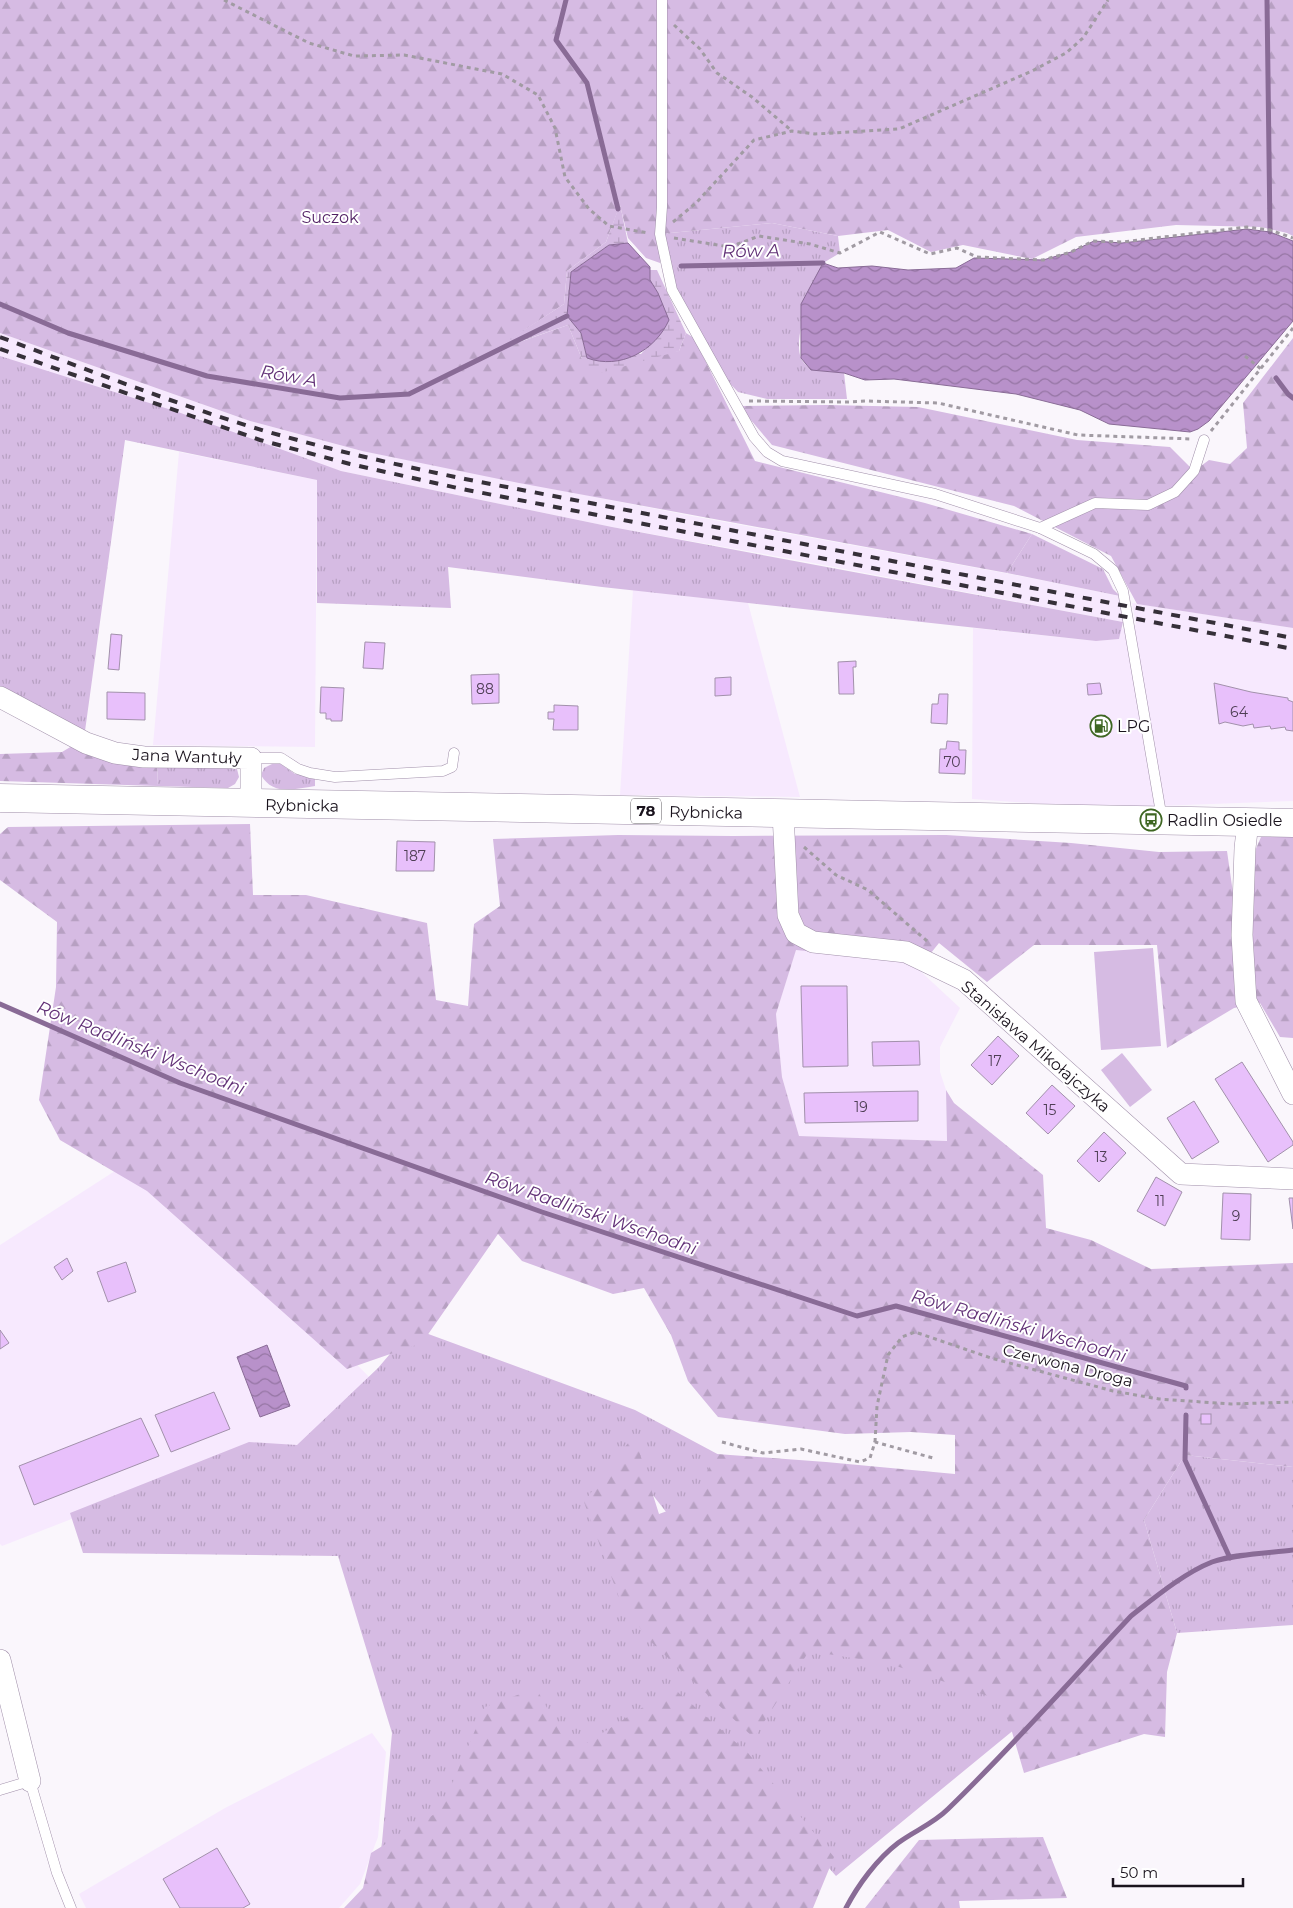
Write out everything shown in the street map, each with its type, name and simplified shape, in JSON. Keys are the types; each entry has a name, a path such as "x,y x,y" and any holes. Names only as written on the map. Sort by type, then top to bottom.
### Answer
{"main road":[{"name":"Rybnicka","path":"0,798 1293,823"}],"street":[{"name":"Jana Wantuły","path":"0,697 86,743 115,753 144,757 251,758 251,804"},
{"name":"Stanisława Mikołajczyka","path":"783,813 788,915 796,933 813,942 906,952 964,980 1181,1174 1293,1179"},
{"path":"1248,822 1244,848 1242,935 1246,1001 1293,1094"},
{"path":"0,1660 30,1781"}],"lane":[{"path":"662,0 662,207 660,234 672,290 754,437 767,452 782,462 935,494 1040,528 1094,554 1113,570 1123,590 1162,820"},
{"path":"1040,528 1095,504 1148,505 1175,492 1194,471 1204,440"},
{"path":"251,758 281,758 298,769 335,777 443,771 452,767 454,753"},
{"path":"0,1790 30,1781 57,1873 71,1908"}],"path":[{"path":"224,0 309,43 354,56 404,54 502,74 538,95 555,128 565,177 589,210 609,226 730,247 758,236 810,244 840,253 880,232 930,254 957,248 977,257 1043,260 1071,252 1093,241 1122,242 1247,227 1270,230 1293,238"},
{"path":"660,234 696,203 754,140 792,131 815,134 899,129 1032,71 1066,52 1083,38 1108,0"},
{"path":"662,14 700,49 717,73 752,97 792,131"},
{"path":"746,401 938,403 1078,435 1204,440 1293,328"},
{"path":"1245,356 1260,369"},
{"path":"799,843 836,875 868,890 924,936 930,944"},
{"name":"Czerwona Droga","path":"875,1442 877,1406 888,1355 902,1336 915,1332 991,1358 1113,1391 1159,1399 1231,1404 1293,1402"},
{"path":"722,1442 763,1452 801,1449 860,1462 870,1458 875,1442 933,1458"}],"shaded area":[{"path":"0,333 250,421 362,451 692,516 1120,596 1123,622 612,527 341,471 180,420 0,356"},
{"path":"179,452 317,480 315,747 153,745"},
{"path":"633,590 748,603 800,797 620,795"},
{"path":"1132,603 1293,628 1293,801 1104,808 972,799 973,628 1096,641 1119,639 1121,629 1136,625"},
{"path":"796,949 901,960 918,969 960,1008 940,1047 940,1072 946,1090 947,1141 799,1136 782,1077 776,1014"},
{"path":"146,1151 378,1386 307,1453 203,1468 2,1546 0,1544 0,1245"},
{"path":"372,1733 386,1752 378,1837 360,1884 339,1908 86,1908 79,1894 225,1808"}],"green space":[{"name":"Suczok","path":"0,0 1293,0 1293,236 1261,227 1176,225 1076,237 1032,259 963,245 931,252 888,230 838,236 772,223 660,234 660,263 646,258 628,238 620,205 606,242 567,271 564,304 511,339 514,344 568,325 582,359 679,351 686,333 694,338 755,461 925,503 1032,534 1007,573 519,483 362,451 250,421 0,333"},
{"path":"620,204 628,243 609,245 571,272 567,316 581,333 587,358 641,354 649,345 658,293 650,280 650,270 657,270 686,333 679,351 593,375 582,359 568,325 513,344 510,339 564,304 567,271 606,242"},
{"path":"772,223 838,236 840,253 823,263 802,324 799,349 802,359 811,370 844,373 847,399 767,399 738,392 715,368 672,290 660,234"},
{"path":"1293,338 1293,628 1137,604 1111,556 1014,506 772,445 739,406 918,407 1077,440 1170,447 1194,471 1209,460 1230,464 1247,448 1243,403"},
{"path":"0,356 178,412 341,471 612,527 1123,622 1119,639 1096,641 602,587 448,567 451,608 317,603 317,480 125,440 85,731 0,687"},
{"path":"1032,534 1103,569 1113,589 1120,596 1007,573"},
{"path":"72,746 157,763 158,786 0,781 0,754 62,752"},
{"path":"157,763 225,765 237,769 239,777 235,784 228,788 158,786"},
{"path":"272,764 281,764 295,774 315,777 315,786 285,790 272,786 261,775 264,768"},
{"path":"250,824 253,895 306,895 427,923 436,1000 468,1006 474,924 500,906 493,839 618,835 946,835 1071,843 1159,852 1227,851 1234,900 1261,837 1293,837 1293,1038 1280,1037 1260,1003 1234,1008 1167,1048 1157,945 1034,945 987,982 939,943 918,969 901,960 796,950 776,1014 782,1077 799,1136 947,1141 946,1090 954,1103 1043,1175 1046,1228 1091,1240 1151,1269 1293,1263 1293,1467 1185,1455 1144,1520 1177,1633 1167,1672 1165,1737 1144,1734 1024,1773 1003,1701 890,1664 809,1651 754,1738 651,1642 621,1603 584,1502 634,1435 659,1514 689,1503 717,1454 955,1474 955,1435 911,1432 845,1434 718,1417 688,1381 671,1335 644,1288 613,1294 522,1261 498,1234 422,1343 347,1369 147,1191 60,1140 39,1100 56,987 57,922 0,880 0,834 8,827"},
{"path":"1153,948 1161,1046 1101,1050 1094,952"},
{"path":"1122,1053 1152,1090 1130,1107 1101,1070"},
{"path":"412,1328 635,1410 738,1465 681,1531 634,1471 610,1499 811,1624 1035,1689 1027,1719 836,1876 737,1764 444,1831 380,1864 392,1733 338,1556 83,1553 70,1513 249,1442 297,1445 378,1368"},
{"path":"1185,1455 1293,1467 1293,1625 1177,1633 1144,1520"},
{"path":"536,1688 563,1737 582,1746 673,1688 748,1753 834,1857 813,1908 344,1908 363,1888 371,1853 441,1810 485,1707"},
{"path":"1043,1837 1067,1898 959,1901 960,1908 865,1908 919,1840"}],"water":[{"path":"1247,229 1270,232 1293,241 1293,321 1209,421 1190,432 1109,424 1080,410 1016,394 894,379 865,380 844,373 811,370 801,358 801,304 823,263 838,268 872,266 908,270 956,268 974,258 1043,260 1071,252 1094,241 1122,243"},
{"path":"628,243 650,267 650,280 658,293 669,320 655,341 635,355 612,361 599,361 587,358 581,333 567,316 571,272 609,245"},
{"path":"267,1345 290,1406 260,1417 237,1357"}],"building":[{"path":"111,634 122,635 119,670 108,669"},
{"path":"365,642 385,643 383,669 363,668"},
{"path":"856,661 856,667 853,667 854,694 839,694 838,662"},
{"path":"499,674 499,703 472,704 471,675"},
{"path":"731,677 731,695 715,696 715,678"},
{"path":"1100,683 1102,694 1088,695 1087,684"},
{"path":"1214,683 1288,698 1288,700 1293,702 1293,731 1286,730 1285,727 1271,729 1270,726 1254,728 1253,724 1243,726 1225,722 1219,724"},
{"path":"321,687 344,688 342,721 331,721 331,719 326,719 326,713 320,713"},
{"path":"107,692 145,693 145,720 107,719"},
{"path":"939,694 948,694 947,724 931,723 932,704 938,704"},
{"path":"554,705 578,706 578,730 553,730 554,719 548,719 548,712 554,712"},
{"path":"1105,715 1111,732 1099,735 1093,719"},
{"path":"947,741 959,742 959,750 966,750 965,774 939,773 940,749 946,749"},
{"path":"397,841 435,842 434,871 396,871"},
{"path":"801,986 847,986 848,1066 803,1067"},
{"path":"998,1036 1019,1056 992,1085 971,1065"},
{"path":"919,1041 920,1065 873,1066 872,1042"},
{"path":"1242,1062 1293,1142 1293,1145 1268,1162 1215,1079"},
{"path":"1052,1085 1075,1106 1048,1134 1026,1113"},
{"path":"918,1091 918,1121 805,1123 804,1093"},
{"path":"1194,1101 1219,1142 1192,1159 1167,1118"},
{"path":"1104,1132 1126,1153 1099,1182 1077,1161"},
{"path":"1156,1177 1182,1192 1165,1226 1137,1211"},
{"path":"1223,1193 1251,1194 1250,1240 1221,1239"},
{"path":"1289,1198 1293,1198 1293,1229"},
{"path":"67,1258 73,1271 62,1280 54,1267"},
{"path":"126,1262 136,1292 108,1302 97,1272"},
{"path":"0,1330 9,1343 0,1349"},
{"path":"214,1392 230,1429 171,1452 155,1415"},
{"path":"1201,1414 1211,1414 1211,1424 1201,1424"},
{"path":"141,1418 159,1456 34,1505 19,1466"},
{"path":"217,1848 250,1904 243,1908 180,1908 163,1879"}],"waterway":[{"path":"566,0 556,40 587,83 618,209"},
{"path":"1267,0 1270,232"},
{"name":"Rów A","path":"681,266 823,263"},
{"name":"Rów A","path":"0,304 68,333 207,376 340,398 409,394 567,316"},
{"name":"Rów A","path":"1276,378 1293,398"},
{"name":"Rów Radliński Wschodni","path":"0,1004 180,1083 542,1212 857,1316 896,1306 1186,1386 1186,1388"},
{"name":"Rów Radliński Wschodni","path":"1186,1415 1185,1460 1230,1558"},
{"path":"846,1908 856,1890 875,1865 898,1843 936,1819 972,1786 1131,1616 1180,1579 1212,1562 1241,1555 1293,1550"}],"railway":[{"path":"0,337 231,421 365,457 465,479 1293,638"},
{"path":"0,349 260,440 350,464 462,489 1293,649"}],"place":[{"name":"LPG","path":"1101,726"},
{"name":"Radlin Osiedle","path":"1151,820"}]}
